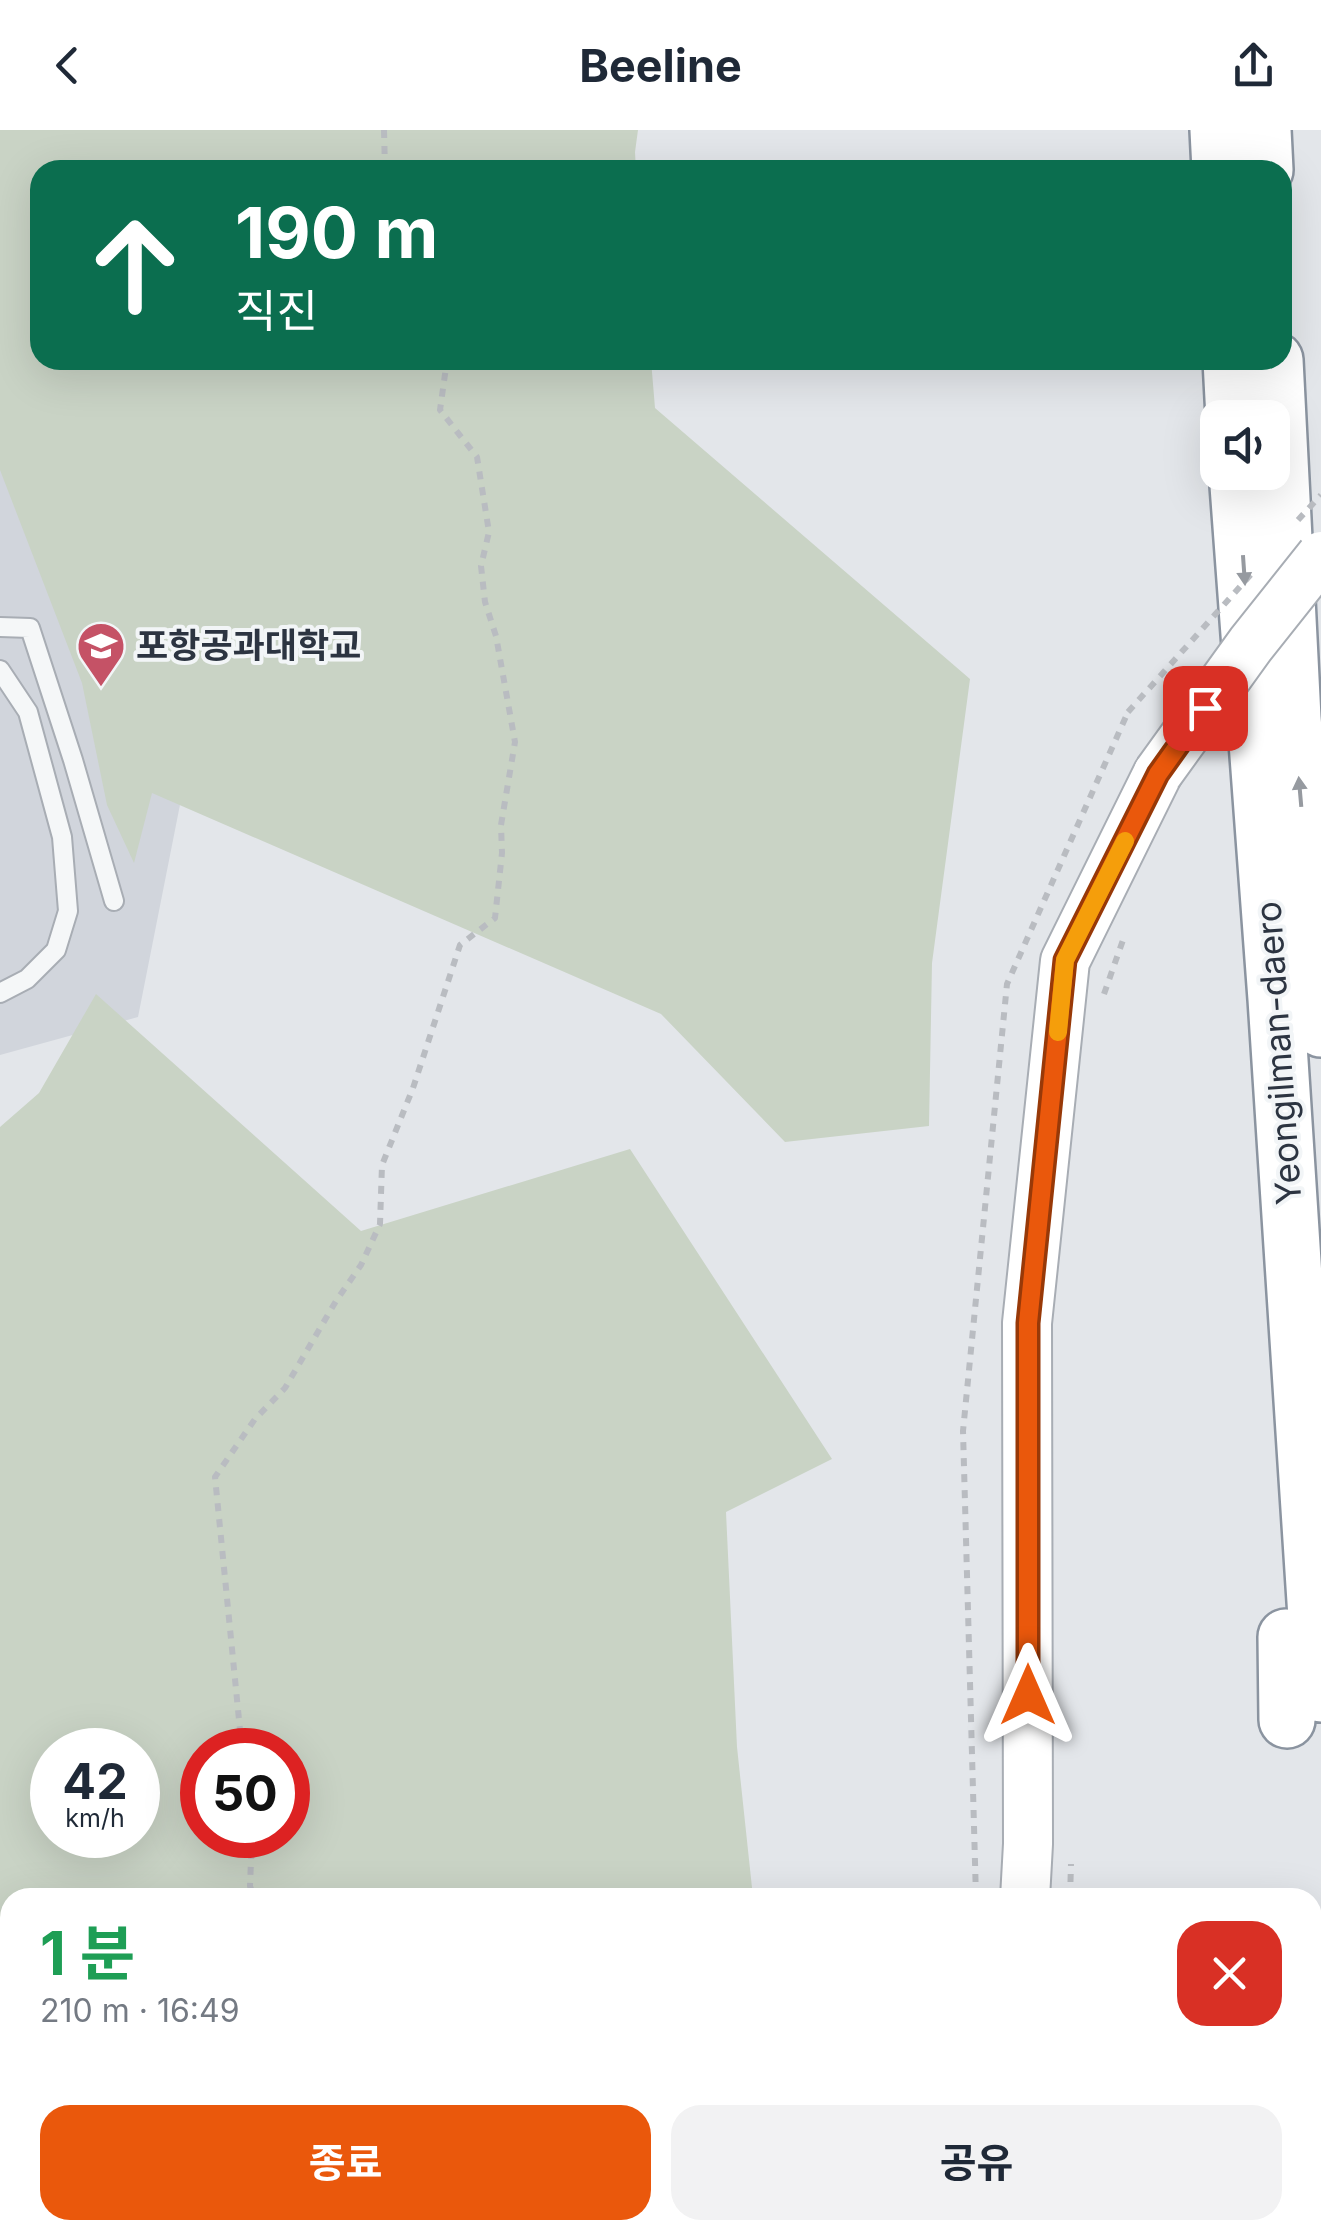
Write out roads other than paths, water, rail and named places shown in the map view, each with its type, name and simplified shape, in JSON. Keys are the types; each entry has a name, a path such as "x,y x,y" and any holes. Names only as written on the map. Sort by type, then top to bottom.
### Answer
{"highway":[{"path":"1218,130 1220,160"},
{"path":"1263,130 1264,160"},
{"path":"1232,370 1233,400"},
{"name":"Yeongilman-daero","path":"1276,370 1293,718 1321,1028"},
{"name":"Yeongilman-daero","path":"1238,490 1292,1244 1304,1707"}],"main road":[{"path":"1026,1888 1028,1323 1065,960 1158,774 1251,644 1308,540"}],"lane":[{"path":"0,627 30,628 114,901"},
{"path":"0,670 28,712 62,837 68,911 56,950 26,979 0,994"}],"place":[{"name":"포항공과대학교","path":"101,688"}]}
